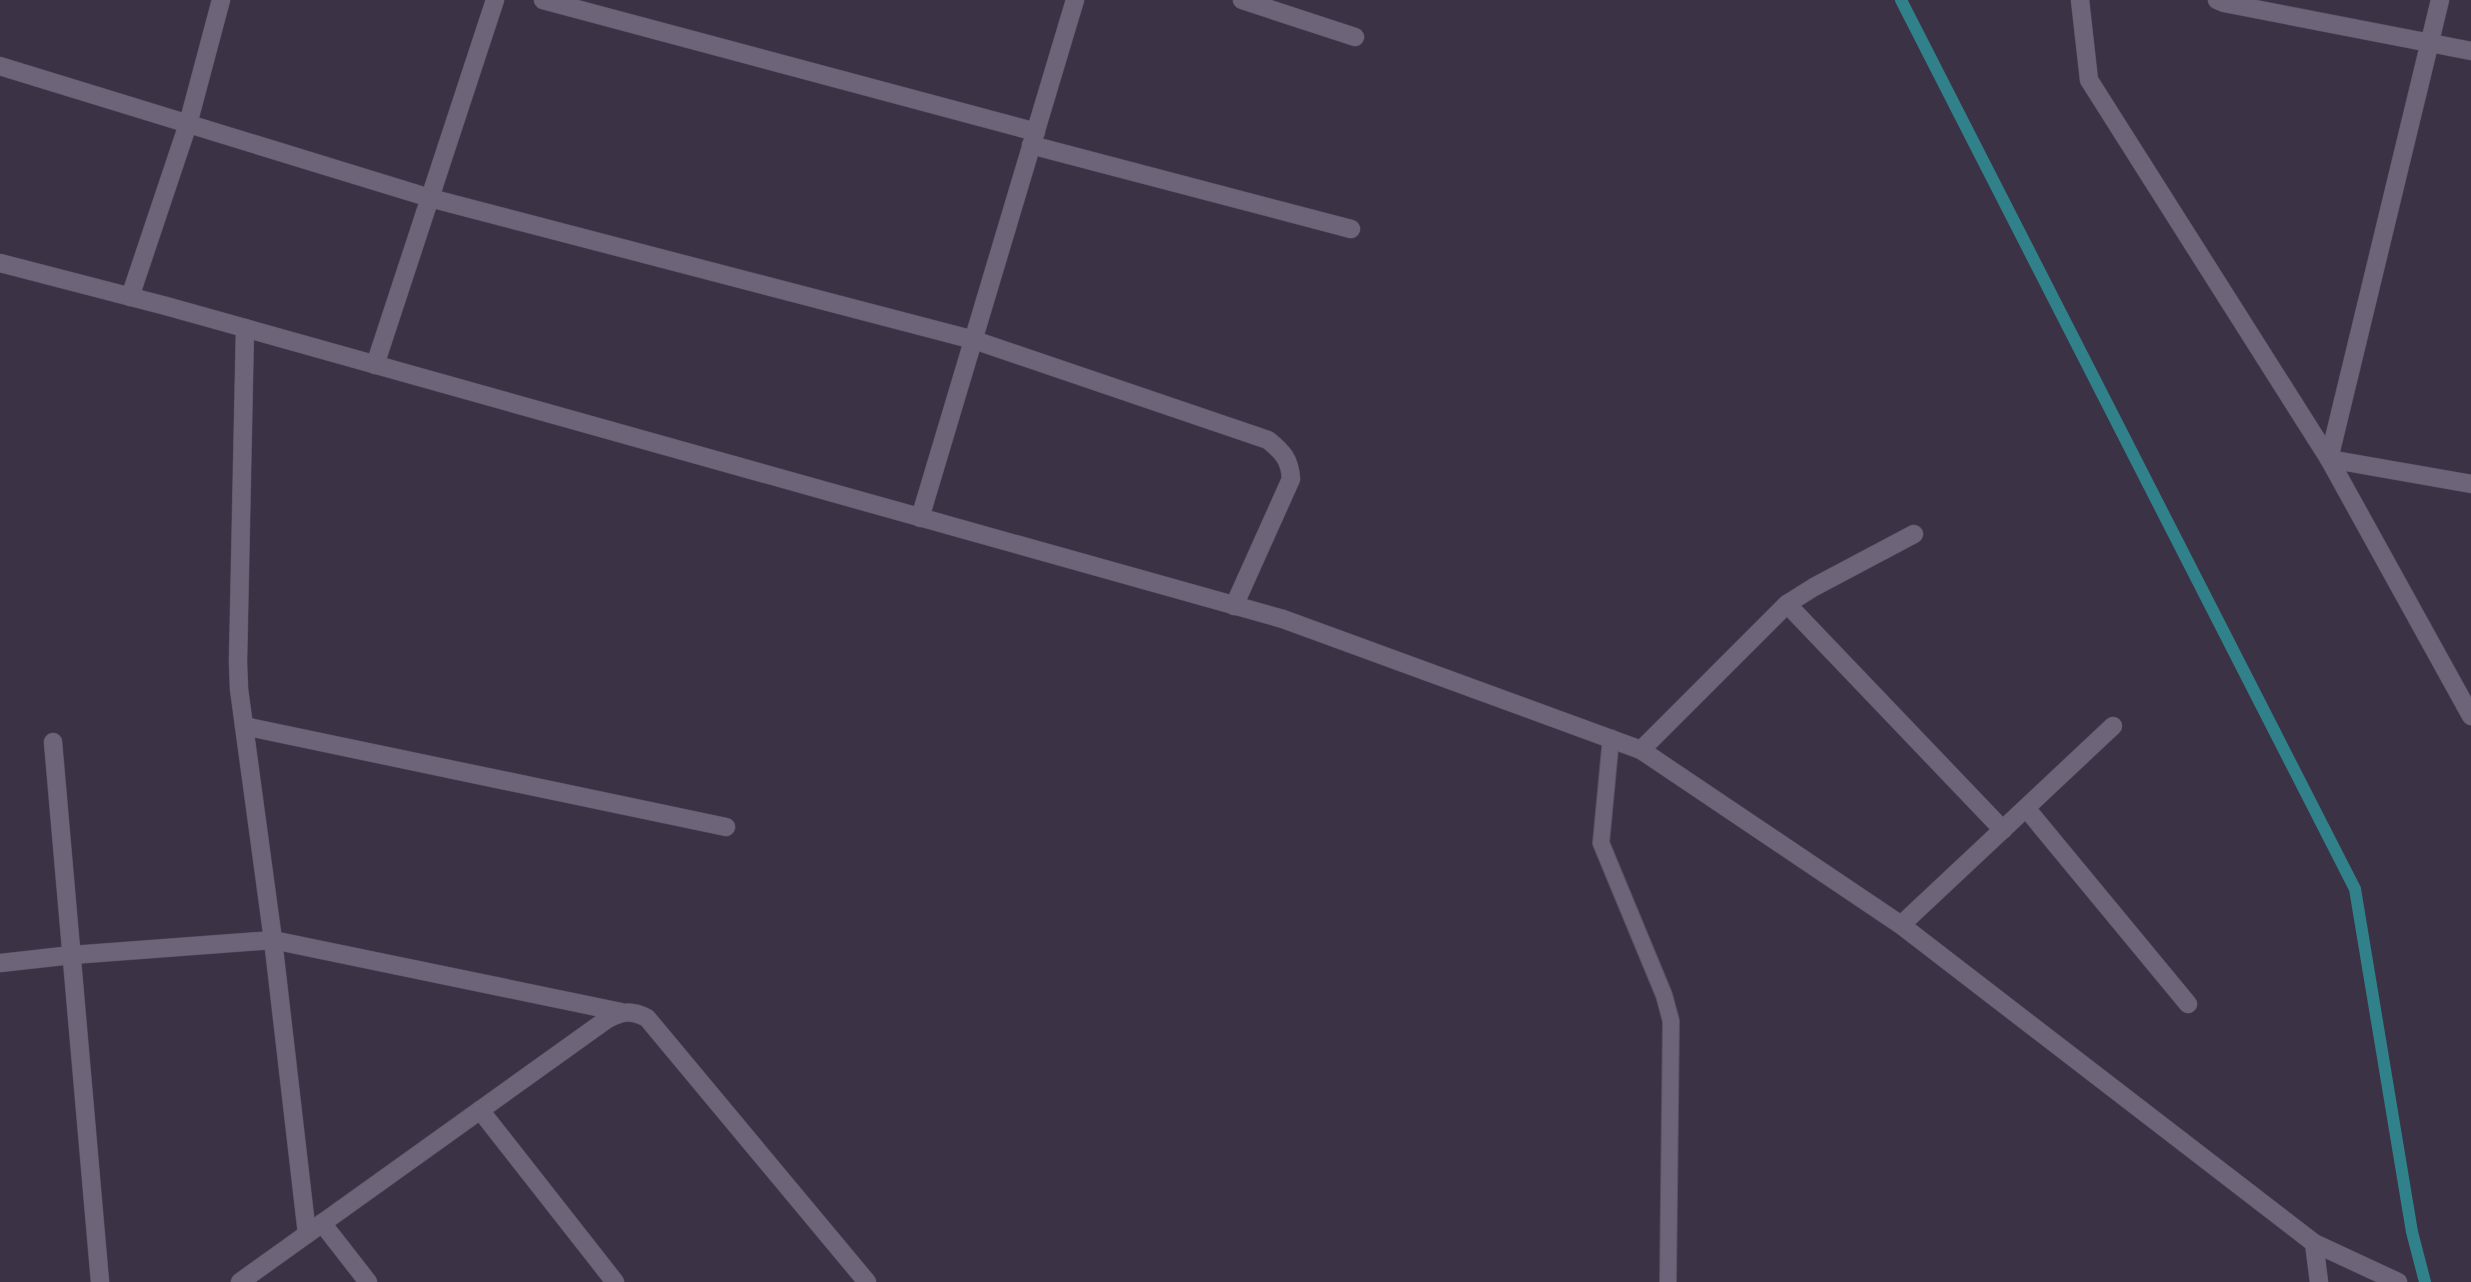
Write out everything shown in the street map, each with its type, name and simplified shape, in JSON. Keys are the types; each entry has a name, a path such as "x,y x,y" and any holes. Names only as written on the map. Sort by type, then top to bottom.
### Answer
{"street":[{"path":"130,297 188,124 221,0"},
{"path":"375,365 495,0"},
{"path":"542,0 1351,229"},
{"path":"920,518 1075,0"},
{"path":"1242,0 1355,37"},
{"path":"2080,0 2089,80 2329,459 2471,716"},
{"path":"2329,459 2440,0"},
{"path":"2222,1 2471,51"},
{"path":"0,66 430,198 974,340 1268,440 1281,451 1290,464 1291,479 1234,606"},
{"path":"0,263 245,328 1283,620 1642,750 1900,925 2314,1242 2398,1282"},
{"path":"245,328 238,662 307,1234"},
{"path":"2329,459 2471,484"},
{"path":"1642,750 1787,604 1914,534"},
{"path":"1787,604 2003,830"},
{"path":"244,726 726,827"},
{"path":"1900,925 2113,726"},
{"path":"53,742 100,1282"},
{"path":"2026,808 2188,1004"},
{"path":"0,963 273,940 621,1012 635,1012 648,1018 867,1282"},
{"path":"240,1282 621,1012"},
{"path":"480,1110 615,1282"},
{"path":"322,1223 368,1282"},
{"path":"2314,1242 2319,1282"}],"lane":[{"path":"1611,738 1601,843 1664,995 1671,1021 1668,1282"}],"waterway":[{"path":"1901,0 2355,889 2412,1232 2425,1282"}]}
